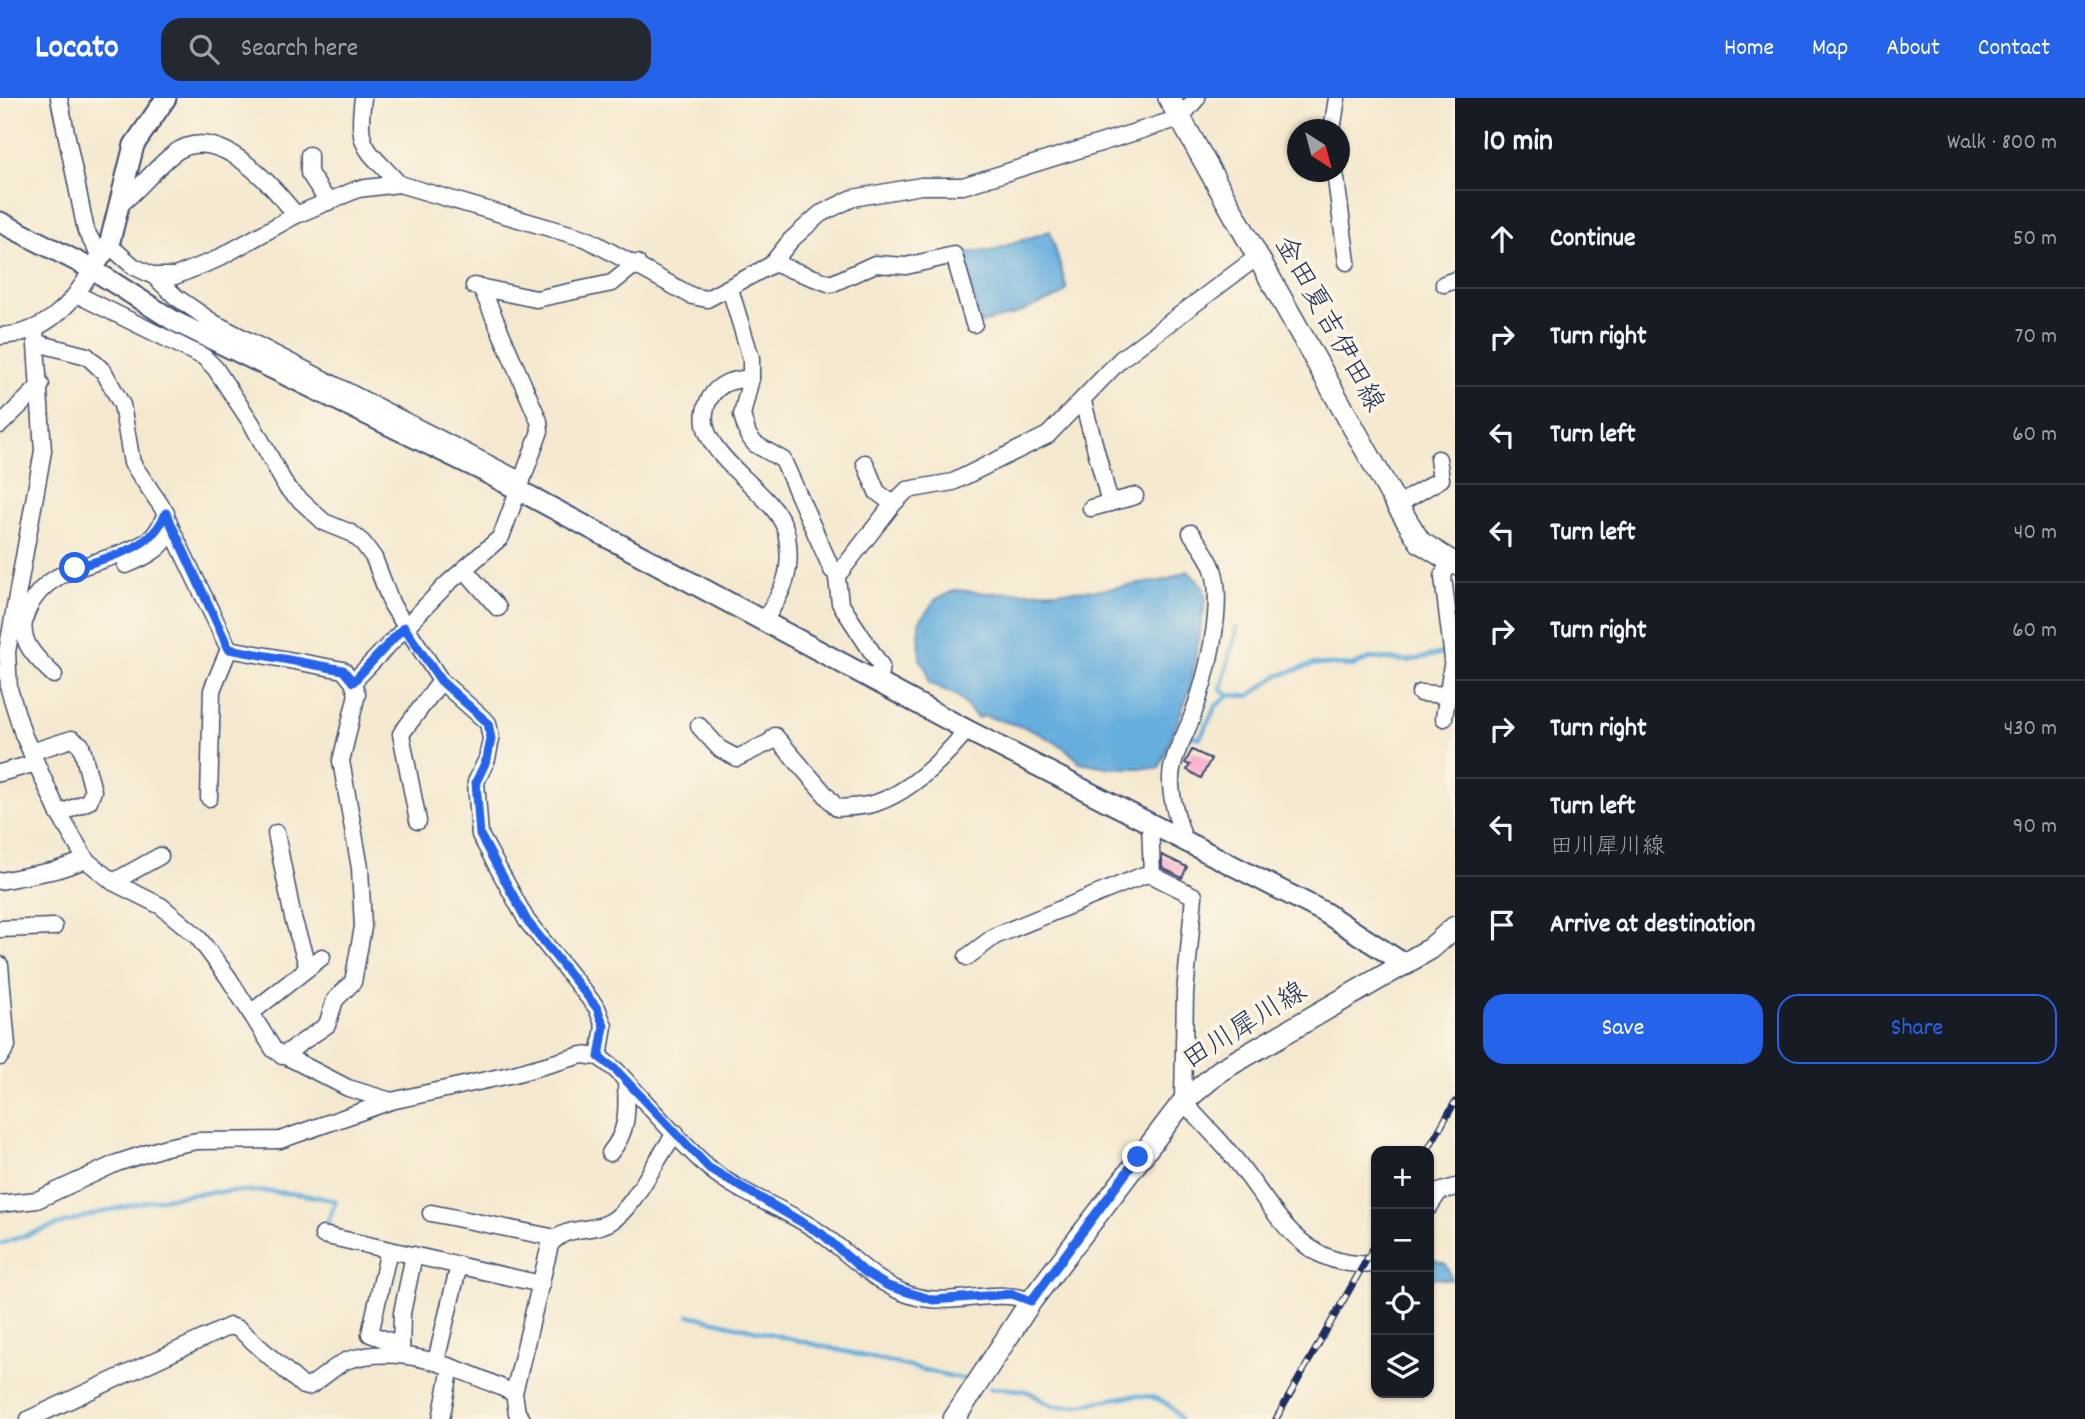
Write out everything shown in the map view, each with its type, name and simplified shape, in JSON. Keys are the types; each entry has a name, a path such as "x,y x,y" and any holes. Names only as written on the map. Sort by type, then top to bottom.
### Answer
{"main road":[{"name":"金田夏吉伊田線","path":"1169,98 1397,505 1420,542 1451,563"},
{"name":"田川犀川線","path":"954,1419 1031,1301 1183,1102 1222,1070 1405,965 1430,949 1455,927"}],"street":[{"path":"59,98 86,231 100,256 174,321 521,486"},
{"path":"36,336 78,295 100,256 118,206 134,145 166,98"},
{"path":"363,98 359,129 362,142 399,184"},
{"path":"154,276 175,276 196,269 296,215 358,188 399,184 587,239 637,263 692,296 707,299 730,289 773,263 791,240 820,214 853,198 921,186 963,186 1180,118 1197,98"},
{"path":"1333,119 1336,98"},
{"path":"118,206 173,154 198,146 223,150 246,161 296,215"},
{"path":"309,155 309,173 328,202"},
{"path":"1336,182 1347,262"},
{"path":"0,222 133,266 154,276 176,297 214,323 521,486 967,730 1324,912 1405,965"},
{"path":"773,263 831,284 875,264 906,266 954,256 974,324"},
{"path":"730,289 751,359 751,378 742,415 748,435 755,444 783,460 832,570 841,571 892,504 907,490 953,482 1048,435 1083,402 1121,359 1257,257"},
{"path":"353,682 404,627 501,537 540,431 539,421 477,286 536,299 612,283 637,263"},
{"path":"78,295 204,357 215,368 252,424 287,488 324,522 351,533 363,543 374,558 392,605 404,627 441,681 488,723 491,739 487,759 476,782 480,835 527,921 597,1008 604,1026 599,1057"},
{"path":"0,336 36,336 87,356 103,372 122,405 132,463 168,519 229,649 212,690 209,798"},
{"path":"36,336 43,451 7,652 9,689 33,758 59,814 86,860 113,882 161,906 197,936 274,1050 348,1088 391,1101"},
{"path":"751,378 730,380 715,390 707,403 706,428 713,444 778,515 787,534 787,583 764,621"},
{"path":"0,425 41,385"},
{"path":"1083,402 1110,503"},
{"path":"1397,505 1441,479 1438,459"},
{"path":"865,464 877,492 892,504"},
{"path":"1091,508 1135,496"},
{"path":"127,565 155,550 166,538 168,519"},
{"path":"16,593 146,542 168,519"},
{"path":"1184,840 1171,777 1197,705 1209,654 1215,592 1214,572 1207,555 1191,533"},
{"path":"1444,718 1452,651 1443,577 1451,563"},
{"path":"466,569 498,608"},
{"path":"836,570 840,603 876,653 881,666 878,682"},
{"path":"42,585 23,621 24,641 54,675"},
{"path":"229,649 343,670 353,682 357,694 341,761 361,880 363,927 353,982 335,1000 327,1025 282,1056"},
{"path":"418,821 401,734 441,681"},
{"path":"1420,693 1447,695"},
{"path":"699,726 720,749 737,758 770,742 775,736 837,808 875,804 901,789 944,757 967,730"},
{"path":"0,773 72,739 81,745 93,791 89,801 59,814"},
{"path":"1150,823 1152,875"},
{"path":"276,833 293,918 308,968"},
{"path":"113,882 160,856"},
{"path":"0,881 55,870 86,860"},
{"path":"967,957 995,936 1144,875 1152,875 1194,896 1185,993 1183,1102 1234,1158 1276,1217 1298,1240 1321,1256 1353,1266 1371,1264"},
{"path":"0,929 54,927"},
{"path":"251,1013 322,957"},
{"path":"0,965 7,1045 0,1057"},
{"path":"0,1204 37,1200 117,1163 166,1147 197,1141 281,1140 391,1101 514,1074 582,1055 599,1057 626,1081 709,1168 803,1221 866,1273 888,1286 933,1300 1012,1294 1031,1301"},
{"path":"610,1153 622,1138 627,1124 626,1081"},
{"path":"522,1419 517,1413 514,1393 550,1245 566,1232 607,1224 623,1212 659,1154 676,1133"},
{"path":"1434,1200 1439,1192 1455,1187"},
{"path":"431,1213 556,1238"},
{"path":"323,1235 541,1284"},
{"path":"389,1250 370,1334 401,1351 444,1364 514,1393"},
{"path":"401,1351 402,1313 414,1255"},
{"path":"441,1419 444,1364 459,1265"},
{"path":"29,1419 230,1326 239,1329 303,1387 309,1387 347,1360 401,1351"}],"water":[{"path":"1050,231 1067,289 1062,295 1013,315 981,323 959,253 993,250"},
{"path":"1188,571 1203,586 1206,598 1189,692 1159,768 1112,768 1080,762 1066,749 1033,730 985,716 977,718 958,696 929,683 927,671 920,659 919,622 936,599 956,590 987,593 1099,590 1166,580"},
{"path":"1434,1260 1446,1264 1452,1280 1434,1278"}],"building":[{"path":"1192,750 1211,759 1201,778 1187,770 1190,765 1185,763"},
{"path":"1162,855 1187,867 1182,878 1162,868"}],"waterway":[{"path":"1228,695 1221,689 1237,628"},
{"path":"1176,732 1200,738 1216,706 1229,695 1249,696 1277,676 1315,664 1353,666 1370,658 1408,661 1447,652"},
{"path":"0,1244 82,1217 165,1198 208,1193 250,1191 336,1201 326,1227"},
{"path":"689,1315 967,1380"},
{"path":"990,1388 1024,1391 1049,1404 1068,1406 1121,1397 1154,1398 1168,1405 1180,1419"}],"railway":[{"path":"1430,1146 1455,1102"},
{"path":"1276,1419 1371,1252"}],"route":[{"path":"75,568 146,542 160,528 166,513 229,649 343,670 353,682 404,627 441,681 488,723 491,739 487,759 476,782 475,803 480,835 527,921 597,1008 604,1026 599,1057 616,1070 709,1168 822,1234 866,1273 888,1286 933,1300 949,1301 1012,1294 1031,1301 1138,1157"}]}
